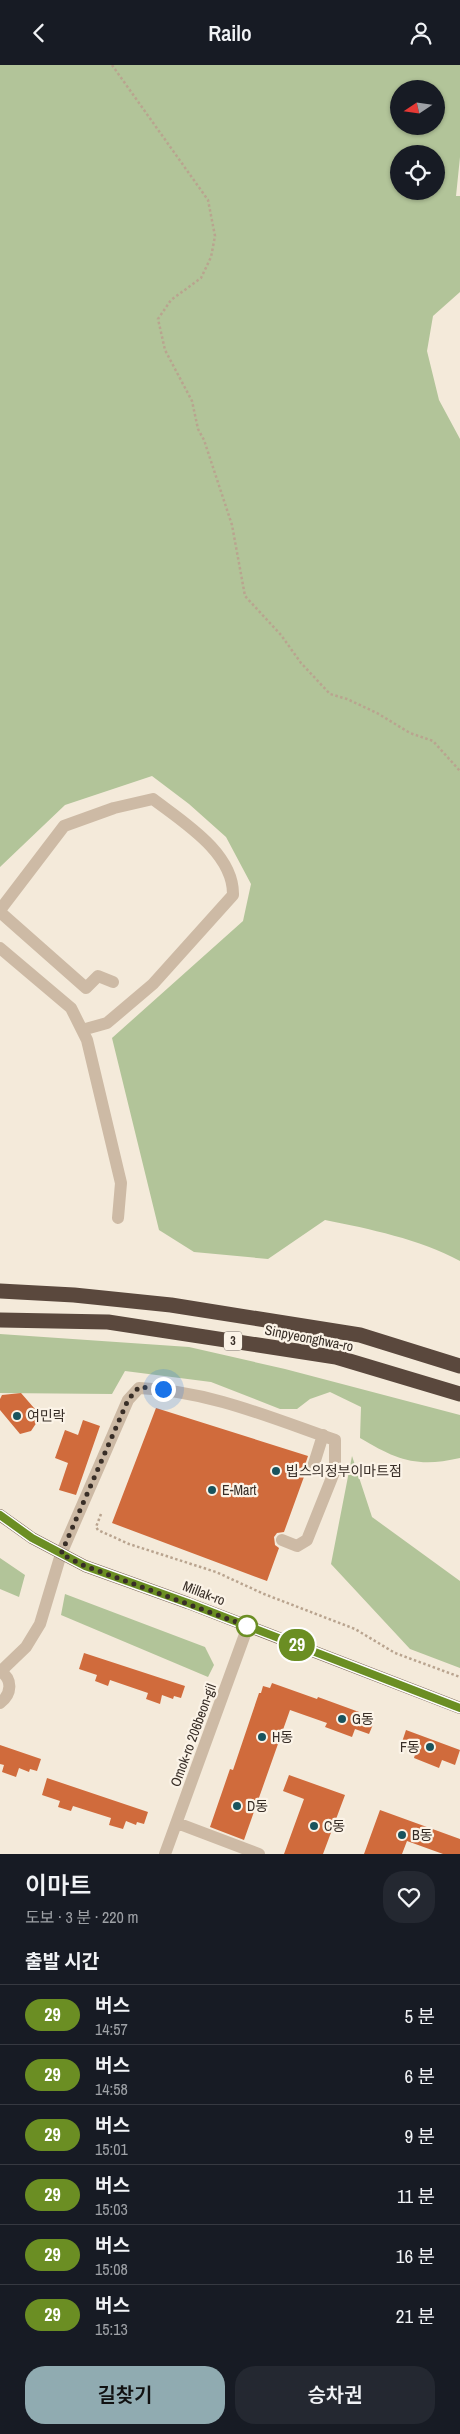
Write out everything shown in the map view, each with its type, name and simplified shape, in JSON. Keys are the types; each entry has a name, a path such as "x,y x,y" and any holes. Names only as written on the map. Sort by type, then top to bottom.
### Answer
{"highway":[{"name":"Sinpyeonghwa-ro","path":"0,1291 74,1295 171,1305 360,1335 460,1366"},
{"name":"Sinpyeonghwa-ro","path":"0,1320 108,1322 336,1357 460,1395"}],"main road":[{"name":"Millak-ro","path":"0,1515 32,1538 85,1566 248,1626 460,1708"}],"street":[{"path":"82,1030 106,1023 153,984 233,895 233,880 207,839 153,799 114,808 64,826 0,911 86,988 98,976 113,982"},
{"path":"0,948 70,1008 88,1040 121,1183 118,1218"},
{"path":"0,1703 8,1694 10,1688 7,1677 0,1671 26,1647 40,1624 61,1554 128,1400 139,1387 163,1389 217,1399 335,1440 335,1470 306,1540 298,1546 282,1540"},
{"path":"312,1470 322,1435"},
{"name":"Omok-ro 206beon-gil","path":"165,1854 248,1626"},
{"path":"177,1823 259,1854"}],"path":[{"path":"112,65 208,200 213,219 214,244 201,278 171,300 158,319 165,349 192,401 198,429 204,440 232,525 245,596 280,635 300,663 330,694 347,699 377,713 410,733 433,741 460,771"},
{"path":"101,1514 96,1527 98,1530 129,1544 216,1572 264,1594 355,1629 395,1653 460,1677"}],"green space":[{"path":"0,65 460,65 460,157 456,196 460,196 460,292 433,316 427,351 439,400 460,439 460,1261 411,1241 377,1231 325,1220 268,1259 194,1252 159,1230 112,1038 243,921 251,884 226,837 189,804 152,776 65,805 0,867"},
{"path":"0,1334 189,1347 285,1369 460,1415 460,1458 445,1461 419,1462 385,1452 360,1438 361,1407 330,1392 310,1399 297,1409 280,1409 211,1382 125,1371 112,1394 0,1393"},
{"path":"352,1456 372,1517 460,1581 460,1668 410,1649 331,1564"},
{"path":"0,1558 25,1575 19,1597 0,1589"},
{"path":"65,1594 205,1647 214,1665 208,1677 61,1615"}],"building":[{"path":"21,1393 41,1416 31,1431 20,1434 0,1410 0,1399 2,1395"},
{"name":"E-Mart","path":"156,1408 308,1456 304,1468 305,1474 284,1532 277,1533 274,1537 275,1545 279,1548 267,1581 112,1523"},
{"path":"83,1420 100,1426 76,1495 59,1490 68,1463 55,1458 65,1430 78,1435"},
{"path":"84,1653 185,1686 181,1698 174,1696 173,1699 162,1695 160,1704 146,1699 148,1693 110,1680 108,1686 95,1681 97,1675 79,1669"},
{"path":"272,1683 359,1712 357,1715 374,1722 369,1734 355,1729 352,1737 325,1727 327,1723 290,1710 244,1840 210,1827 230,1769 233,1770 259,1693 261,1693 263,1686 270,1688"},
{"name":"F동","path":"406,1730 460,1750 455,1765 442,1760 439,1768 414,1758 416,1751 401,1745"},
{"path":"0,1745 41,1759 37,1771 30,1769 29,1772 19,1768 16,1777 2,1772 4,1765 0,1764"},
{"name":"C동","path":"289,1775 345,1795 323,1854 284,1854 304,1799 283,1791"},
{"path":"47,1778 148,1812 144,1824 137,1822 136,1825 126,1821 123,1829 109,1825 111,1818 73,1806 71,1811 58,1807 60,1801 42,1795"},
{"name":"B동","path":"380,1810 460,1839 460,1854 443,1854 407,1841 402,1854 364,1854"}],"bus line":[{"name":"29","path":"0,1515 32,1538 85,1566 188,1603 460,1708"}],"place":[{"name":"여민락","path":"17,1416"},
{"name":"빕스의정부이마트점","path":"276,1471"},
{"name":"E-Mart","path":"212,1490"},
{"name":"G동","path":"342,1719"},
{"name":"H동","path":"262,1737"},
{"name":"F동","path":"430,1747"},
{"name":"D동","path":"237,1806"},
{"name":"C동","path":"314,1826"},
{"name":"B동","path":"402,1835"}],"route":[{"path":"163,1389 139,1387 128,1400 61,1554 85,1566 247,1626"}]}
